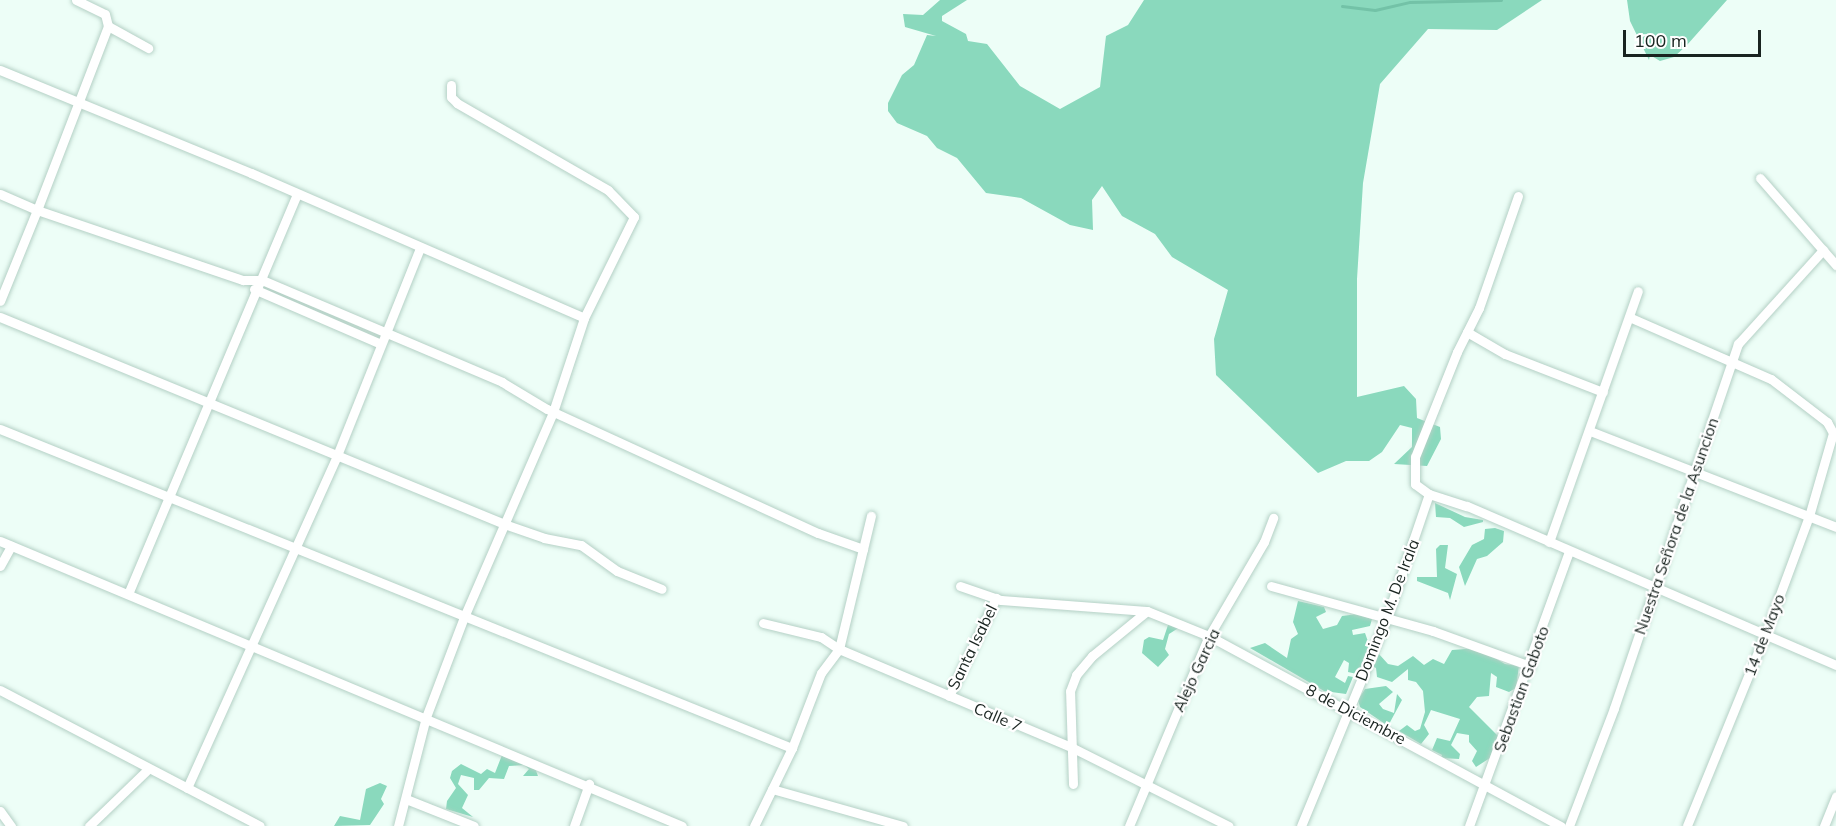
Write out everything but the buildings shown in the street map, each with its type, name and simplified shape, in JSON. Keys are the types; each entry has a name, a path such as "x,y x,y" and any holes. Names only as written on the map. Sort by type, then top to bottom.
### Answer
{"street":[{"path":"0,301 108,26 105,14 76,0"},
{"path":"108,26 148,48"},
{"path":"0,70 297,194 584,318"},
{"path":"398,826 426,717 464,617 507,525 553,412 584,318 634,216 608,190 458,103 451,97 452,85"},
{"path":"1760,178 1836,265"},
{"path":"0,194 37,210 243,280 262,280 502,382 553,412 818,533 863,549"},
{"path":"128,594 170,500 297,194"},
{"path":"1518,196 1479,308 1415,457 1415,484 1429,494 1766,632 1836,664"},
{"path":"187,788 253,647 338,453 420,248"},
{"name":"Nuestra Señora de la Asuncion","path":"1569,826 1656,587 1738,344 1823,250"},
{"path":"243,280 257,292 381,344"},
{"path":"1549,542 1638,291"},
{"path":"0,316 338,453 507,525 544,538 581,545 617,571 662,589"},
{"path":"1629,317 1731,360"},
{"path":"1467,332 1505,354 1603,392"},
{"name":"14 de Mayo","path":"1687,826 1766,632 1834,441 1827,422 1771,379 1731,360"},
{"path":"0,429 170,500 296,548 792,748"},
{"path":"1590,430 1694,473 1836,527"},
{"name":"Domingo M. De Irala","path":"1301,826 1386,620 1429,494"},
{"path":"754,826 792,748 821,672 839,649 871,516"},
{"name":"Alejo Garcia","path":"1129,826 1145,783 1209,636 1264,542 1273,518"},
{"path":"0,541 589,784 682,826"},
{"path":"0,566 11,546"},
{"name":"Sebastian Gaboto","path":"1469,826 1530,666 1569,551"},
{"name":"8 de Diciembre","path":"960,586 996,598 1147,611 1209,636 1561,826"},
{"path":"1271,586 1386,620 1443,634 1530,666"},
{"name":"Santa Isabel","path":"949,696 996,598"},
{"path":"1073,784 1070,691 1076,675 1147,611"},
{"name":"Calle 7","path":"763,623 821,636 839,649 1073,748 1228,826"},
{"path":"0,690 260,826"},
{"path":"89,826 148,769"},
{"path":"574,826 589,784"},
{"path":"772,789 903,826"},
{"path":"1824,826 1836,796"},
{"path":"406,799 474,826"},
{"path":"0,811 11,826"}],"green space":[{"path":"940,0 967,0 942,16 942,21 966,34 968,41 987,44 1020,86 1060,109 1100,87 1106,36 1128,25 1144,0 1542,0 1497,30 1428,29 1380,84 1363,183 1357,279 1357,397 1404,386 1416,399 1417,418 1440,427 1441,439 1427,466 1394,464 1412,447 1412,428 1400,425 1382,452 1369,461 1346,461 1318,473 1216,375 1214,339 1228,290 1172,257 1155,234 1122,216 1102,186 1092,200 1093,230 1070,225 1021,198 986,193 957,158 937,148 927,136 897,123 888,111 888,103 902,75 914,65 927,35 936,36 905,27 903,14 923,15"},
{"path":"1627,0 1727,0 1674,57 1660,61 1650,55 1649,60 1630,21"},
{"path":"1435,503 1465,517 1483,520 1483,522 1464,527 1450,518 1436,517"},
{"path":"1495,528 1504,531 1503,542 1487,556 1477,559 1465,586 1459,567 1472,545 1484,539 1485,529"},
{"path":"1440,545 1448,545 1445,568 1457,574 1450,600 1448,593 1417,581 1417,577 1437,577 1436,549"},
{"path":"1298,601 1324,607 1326,612 1316,617 1323,629 1337,625 1342,616 1357,614 1372,619 1370,626 1352,630 1353,635 1365,633 1371,650 1357,674 1348,672 1349,663 1344,660 1335,677 1345,683 1348,676 1353,677 1346,694 1324,691 1250,648 1265,643 1287,658 1291,639 1298,634 1293,622"},
{"path":"1169,622 1180,627 1169,634 1165,649 1169,655 1158,667 1142,653 1144,640 1149,637 1163,640"},
{"path":"1478,648 1505,664 1519,666 1516,688 1509,692 1496,687 1497,677 1491,673 1489,696 1477,697 1469,707 1498,736 1490,758 1476,767 1472,761 1477,751 1469,742 1469,735 1457,733 1451,745 1460,754 1459,759 1441,758 1442,755 1432,750 1437,738 1450,741 1460,719 1431,710 1424,725 1429,734 1421,744 1399,731 1407,725 1415,731 1420,729 1425,712 1423,691 1416,682 1408,680 1408,669 1392,682 1377,677 1376,668 1370,665 1378,653 1388,664 1398,666 1413,656 1424,665 1433,659 1444,664 1452,650"},
{"path":"1386,686 1393,692 1379,704 1383,709 1394,713 1397,694 1402,700 1388,726 1360,707 1358,700 1365,689"},
{"path":"502,755 535,768 538,776 523,776 529,769 524,765 509,766 504,779 489,778 479,790 474,790 474,778 461,775 458,784 468,795 462,808 473,817 446,809 447,801 456,788 450,778 452,771 461,764 481,774 487,769 495,773"},
{"path":"380,783 387,786 381,799 384,804 370,825 334,826 340,816 360,820 366,789"}],"waterway":[{"path":"1342,6 1375,10 1410,2 1501,0"}]}
